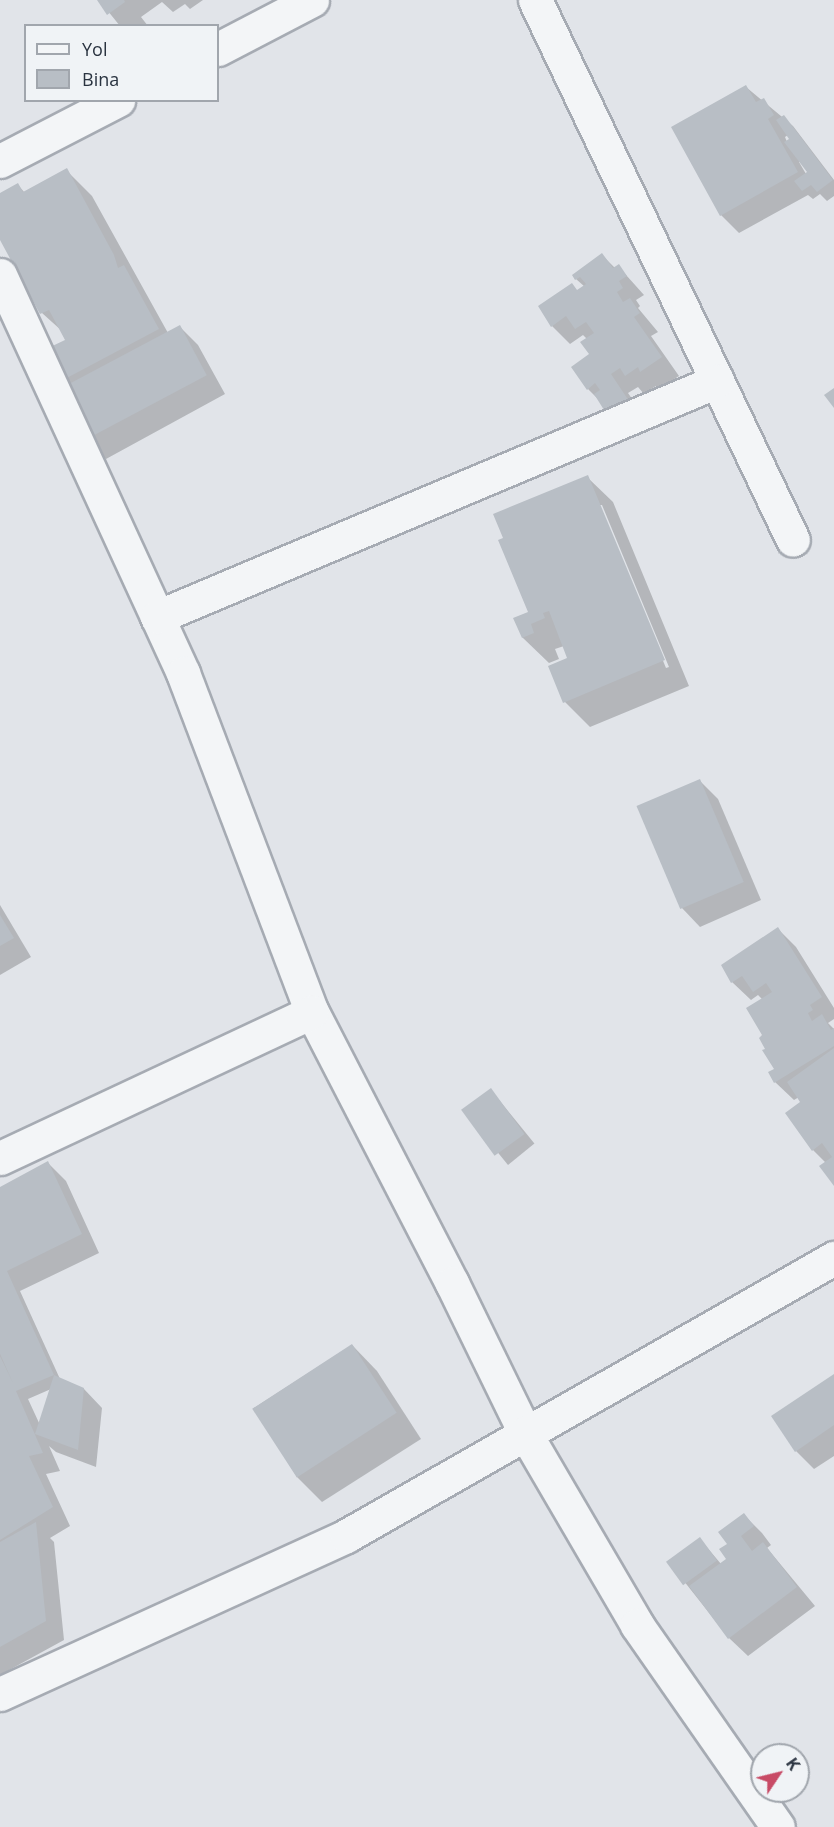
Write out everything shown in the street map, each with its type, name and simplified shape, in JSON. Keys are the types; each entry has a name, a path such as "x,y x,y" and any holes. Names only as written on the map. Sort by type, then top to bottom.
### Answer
{"street":[{"path":"219,48 312,0"},
{"path":"535,0 793,540"},
{"path":"0,161 114,102"},
{"path":"0,275 183,673 312,1012 452,1283 525,1433 637,1625 778,1827"},
{"path":"157,617 717,381"},
{"path":"0,1158 312,1012"},
{"path":"0,1694 346,1536 834,1258"}],"building":[{"path":"97,0 124,0 125,2 107,15"},
{"path":"746,85 756,102 764,98 774,115 768,119 798,172 720,216 671,127"},
{"path":"784,115 833,180 817,192 811,185 802,191 794,181 807,172 784,142 789,139 776,120"},
{"path":"67,168 114,255 118,268 124,265 159,329 63,380 46,349 65,340 49,310 40,314 0,240 0,193 18,183 23,192"},
{"path":"602,253 613,268 619,264 627,276 619,281 623,288 617,292 623,302 630,298 640,313 634,317 662,357 640,372 638,367 625,376 620,368 611,374 631,404 609,418 594,394 600,390 595,383 587,390 571,367 589,354 580,342 594,333 586,322 575,329 566,316 551,327 538,306 572,283 577,290 586,284 580,277 575,280 572,275"},
{"path":"180,325 207,375 92,436 65,386"},
{"path":"834,388 834,408 824,395"},
{"path":"588,475 665,660 563,703 548,666 567,658 549,611 543,613 545,618 531,624 534,633 522,638 513,618 528,612 498,540 503,538 493,514"},
{"path":"700,779 744,882 680,909 636,806"},
{"path":"0,915 14,938 0,946"},
{"path":"778,927 822,997 810,1005 813,1010 808,1013 812,1021 822,1014 831,1030 834,1028 834,1046 774,1083 768,1072 774,1069 762,1050 765,1049 759,1038 762,1035 746,1008 772,992 766,983 753,992 742,976 731,983 721,965"},
{"path":"834,1048 834,1186 819,1166 832,1157 822,1143 812,1151 785,1113 800,1102 787,1082"},
{"path":"491,1088 525,1134 495,1156 461,1110"},
{"path":"48,1161 82,1234 7,1271 54,1375 16,1391 43,1453 29,1456 53,1507 0,1540 0,1356 13,1383 0,1354 0,1187"},
{"path":"352,1344 397,1413 297,1478 252,1409"},
{"path":"834,1374 834,1425 795,1452 771,1416"},
{"path":"54,1375 84,1388 78,1450 35,1434"},
{"path":"744,1513 754,1526 741,1536 752,1551 763,1542 797,1587 728,1639 689,1586 726,1559 719,1549 727,1544 718,1532"},
{"path":"36,1522 46,1621 0,1647 0,1542"},
{"path":"700,1537 717,1560 683,1585 666,1562"}]}
